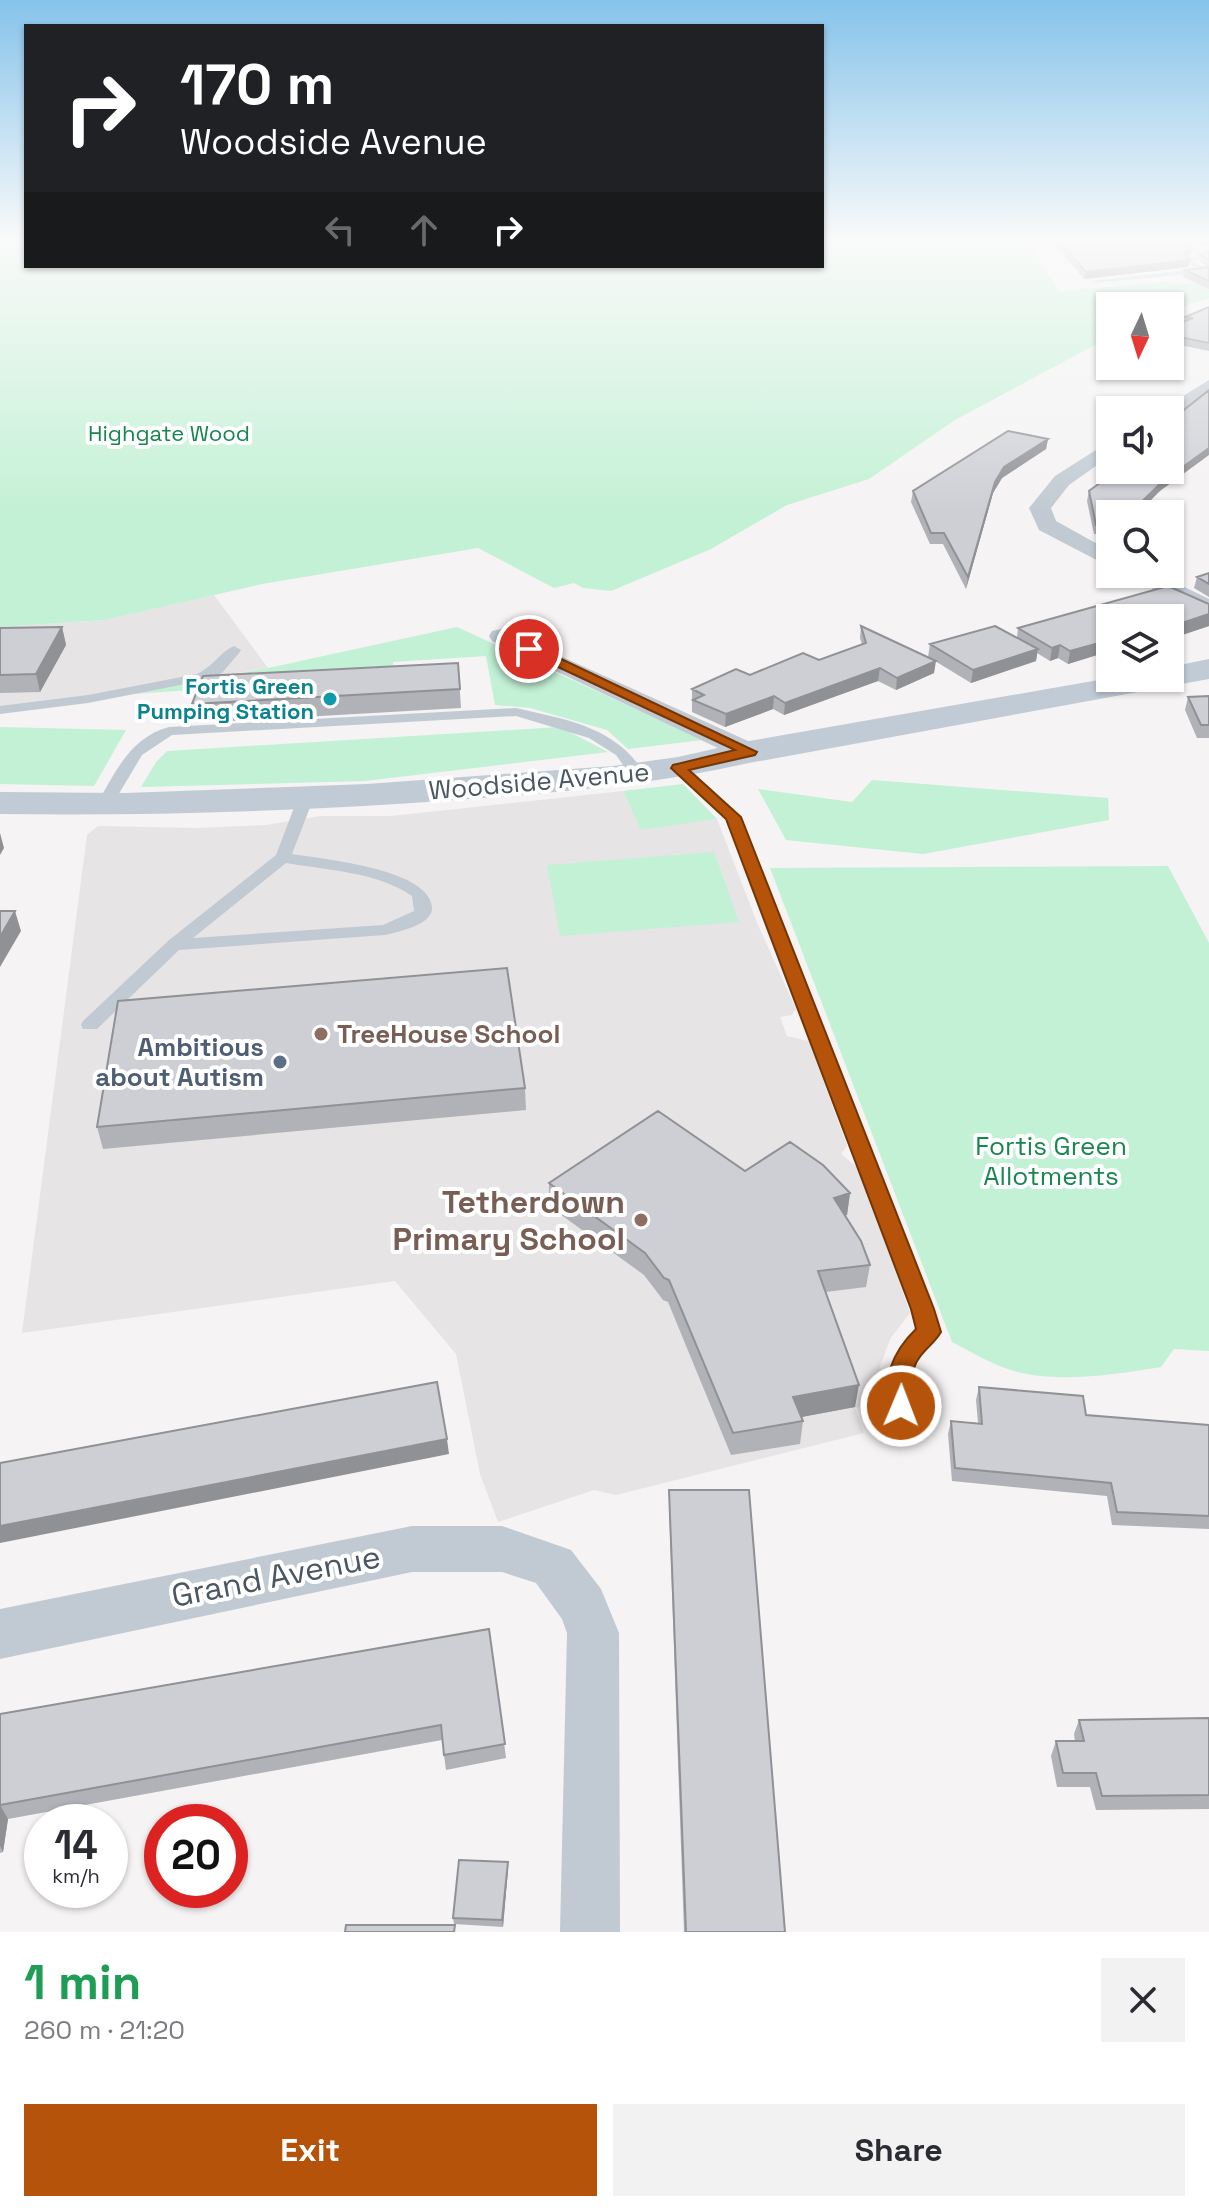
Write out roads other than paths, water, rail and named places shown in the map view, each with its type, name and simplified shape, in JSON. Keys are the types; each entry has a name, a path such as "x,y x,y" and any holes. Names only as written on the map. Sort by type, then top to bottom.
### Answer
{"street":[{"path":"1184,401 1209,385"},
{"path":"1096,456 1062,478 1048,493 1040,508 1047,525 1096,552"},
{"path":"1168,588 1209,608"},
{"path":"501,636 749,752"},
{"name":"Woodside Avenue","path":"1184,674 1209,669"},
{"name":"Woodside Avenue","path":"0,803 105,804 306,797 637,774 1096,691"},
{"name":"Grand Avenue","path":"0,1634 412,1549 502,1549 553,1566 583,1606 593,1633 590,1932"}],"lane":[{"path":"0,710 88,699 201,677 217,670 234,650"},
{"path":"105,804 136,749 149,738 184,730 516,712 557,721 593,735 620,750 637,774"},
{"path":"678,768 733,817 922,1309 929,1332 908,1351 900,1373 901,1406"},
{"path":"90,1025 174,945 283,857 306,797"},
{"path":"174,945 385,930 411,921 423,913 424,902 417,891 400,882 283,857"}],"place":[{"name":"Fortis Green Pumping Station","path":"330,699"},
{"name":"TreeHouse School","path":"321,1034"},
{"name":"Ambitious about Autism","path":"280,1062"},
{"name":"Tetherdown Primary School","path":"641,1220"}],"park label":[{"name":"Highgate Wood","path":"169,433"},
{"name":"Fortis Green Allotments","path":"1051,1161"}]}
